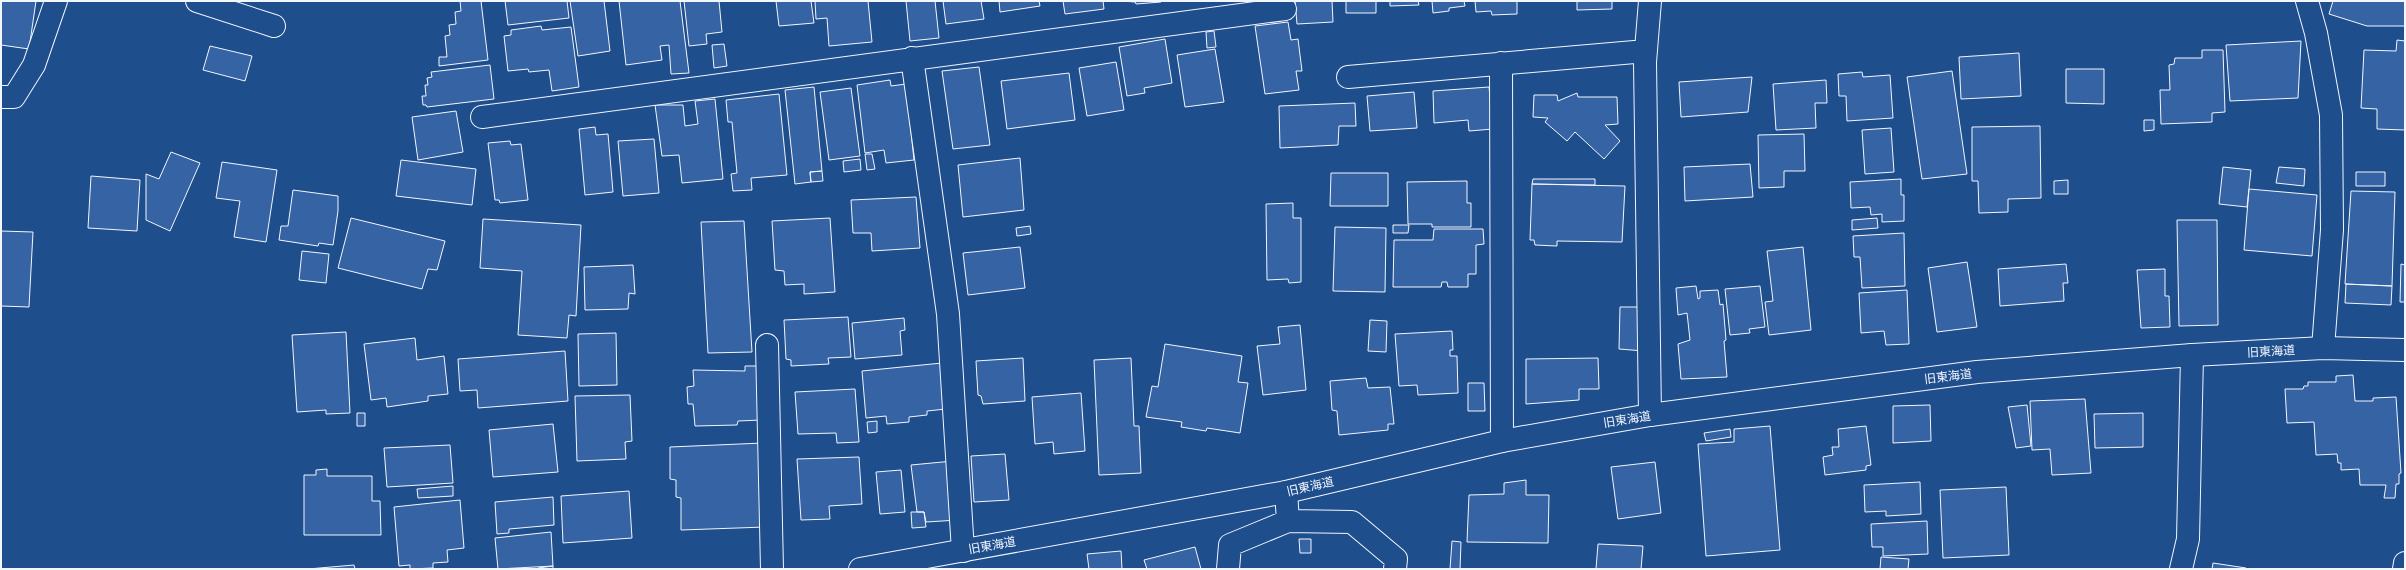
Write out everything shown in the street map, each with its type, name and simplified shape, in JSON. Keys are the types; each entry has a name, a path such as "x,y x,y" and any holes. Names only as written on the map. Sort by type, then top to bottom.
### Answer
{"street":[{"path":"1,97 14,97 34,65 56,1"},
{"path":"197,1 274,26"},
{"path":"1650,1 1646,51 1650,415"},
{"path":"2306,1 2316,33 2331,115 2332,230 2323,348"},
{"path":"482,117 1285,9"},
{"path":"1348,78 1646,51"},
{"path":"912,58 948,314 964,550"},
{"path":"1501,63 1502,441"},
{"path":"767,345 772,569"},
{"name":"旧東海道","path":"860,569 1286,492 1502,441 1650,415 1977,372 2192,355 2323,348 2405,350"},
{"path":"2181,569 2188,539 2192,355"},
{"path":"1286,492 1288,521"},
{"path":"1228,569 1230,545 1288,521 1352,522 1396,559 1395,569"},
{"path":"2404,569 2405,563"}],"building":[{"path":"1,1 36,1 29,49 1,45"},
{"path":"460,1 481,1 488,60 439,66 439,57 447,57 445,36 450,35 449,25 456,24 455,12 461,11"},
{"path":"505,1 567,1 569,18 508,25"},
{"path":"570,1 604,1 610,51 578,56"},
{"path":"619,1 680,1 689,73 671,74 669,45 660,46 662,60 626,65"},
{"path":"684,1 719,1 722,32 706,34 707,44 689,46"},
{"path":"776,1 811,1 814,23 779,26"},
{"path":"815,1 868,1 872,42 829,46 827,18 816,19"},
{"path":"906,1 935,1 939,38 910,41"},
{"path":"943,1 981,1 984,19 946,24"},
{"path":"999,1 1039,1 1040,6 1000,12"},
{"path":"1063,1 1103,1 1104,9 1065,14"},
{"path":"1122,1 1161,2 1136,4 1135,2"},
{"path":"1295,1 1332,1 1333,22 1297,24"},
{"path":"1346,1 1376,1 1376,13 1346,13"},
{"path":"1390,1 1418,1 1419,5 1390,6"},
{"path":"1432,1 1464,1 1465,6 1449,8 1449,11 1433,13"},
{"path":"1475,1 1517,1 1517,14 1492,15 1491,11 1476,12"},
{"path":"1577,1 1612,1 1612,9 1577,10"},
{"path":"2333,1 2405,1 2405,26 2367,26 2329,14"},
{"path":"1288,22 1291,40 1298,39 1302,71 1296,71 1299,90 1265,94 1255,26"},
{"path":"541,26 542,30 571,27 579,87 552,91 549,70 529,72 528,69 508,71 504,36 511,35 511,30"},
{"path":"1214,31 1216,47 1207,48 1206,32"},
{"path":"1165,39 1172,83 1144,88 1145,93 1127,96 1119,47"},
{"path":"2397,40 2405,41 2405,130 2377,129 2377,109 2361,108 2364,50 2396,51"},
{"path":"2301,41 2298,98 2230,101 2226,45"},
{"path":"724,44 727,66 714,68 712,45"},
{"path":"210,46 252,56 245,81 203,70"},
{"path":"1215,49 1224,102 1185,107 1177,55"},
{"path":"2202,50 2223,50 2225,112 2212,113 2212,122 2161,124 2160,90 2170,90 2169,65 2174,64 2175,58 2202,58"},
{"path":"2019,53 2021,96 1961,99 1959,57"},
{"path":"1116,62 1124,110 1087,116 1079,68"},
{"path":"490,65 494,99 427,107 426,105 423,105 422,96 426,96 425,85 428,85 427,78 432,77 431,72"},
{"path":"979,67 990,145 953,149 942,71"},
{"path":"2066,69 2104,69 2104,104 2066,103"},
{"path":"1952,71 1967,174 1922,179 1907,77"},
{"path":"1862,72 1863,77 1890,75 1893,118 1847,121 1846,96 1839,96 1838,74"},
{"path":"1069,73 1075,120 1007,129 1001,81"},
{"path":"1752,77 1748,112 1681,117 1679,82"},
{"path":"890,80 891,86 906,84 914,160 886,163 884,150 865,153 857,85"},
{"path":"1826,80 1827,103 1815,103 1816,128 1776,130 1773,84"},
{"path":"814,87 822,171 810,172 811,182 795,184 785,90"},
{"path":"1489,87 1493,129 1469,131 1468,120 1434,123 1433,91"},
{"path":"851,88 860,156 829,160 820,92"},
{"path":"1414,92 1417,128 1370,131 1367,96"},
{"path":"1577,93 1578,97 1617,97 1618,124 1605,125 1620,141 1604,159 1575,132 1567,141 1545,122 1548,118 1533,117 1534,95 1557,95 1558,101"},
{"path":"779,94 787,175 751,178 752,190 733,191 731,174 737,173 732,122 728,122 726,100"},
{"path":"715,99 723,179 682,183 679,155 662,156 655,105 683,105 685,126 698,124 695,101"},
{"path":"1355,103 1356,126 1339,126 1338,145 1280,148 1279,106"},
{"path":"456,111 463,152 418,160 412,117"},
{"path":"2144,120 2154,120 2154,130 2144,131"},
{"path":"2040,126 2041,198 2008,199 2008,212 1979,213 1978,181 1972,181 1972,127"},
{"path":"595,127 596,135 608,134 613,192 585,195 579,129"},
{"path":"1891,128 1894,172 1865,174 1862,130"},
{"path":"1804,134 1805,171 1784,171 1784,187 1759,188 1758,135"},
{"path":"654,139 659,193 623,196 618,141"},
{"path":"510,141 511,145 521,144 528,200 500,203 499,200 495,200 488,143"},
{"path":"171,152 200,163 170,231 146,220 146,174 159,179"},
{"path":"865,154 872,154 875,169 867,170"},
{"path":"1020,158 1024,210 963,217 958,165"},
{"path":"860,159 861,170 844,172 843,161"},
{"path":"401,160 476,169 472,205 396,196"},
{"path":"222,162 277,170 266,242 234,237 240,201 216,198"},
{"path":"1750,164 1753,197 1685,201 1684,167"},
{"path":"2223,167 2251,170 2247,207 2219,204"},
{"path":"2279,167 2305,169 2304,186 2276,183"},
{"path":"822,171 823,181 811,182 810,172"},
{"path":"2356,172 2385,172 2385,186 2356,186"},
{"path":"1331,173 1388,173 1388,206 1330,206"},
{"path":"91,176 140,180 137,231 88,228"},
{"path":"1533,179 1595,179 1595,185 1532,184"},
{"path":"1901,179 1901,195 1904,195 1904,221 1882,222 1882,214 1871,215 1870,207 1851,208 1850,182"},
{"path":"2068,180 2068,194 2054,194 2054,181"},
{"path":"1467,181 1467,203 1471,203 1471,227 1432,227 1432,224 1408,224 1407,182"},
{"path":"1532,184 1625,186 1622,242 1557,241 1557,246 1535,245 1534,240 1530,240"},
{"path":"2249,189 2317,195 2312,256 2244,250"},
{"path":"293,190 338,196 338,211 333,245 319,243 318,246 279,240 281,226 288,226"},
{"path":"2351,191 2395,192 2392,286 2345,284"},
{"path":"916,197 920,248 872,251 871,233 853,233 851,200"},
{"path":"1293,203 1293,218 1301,218 1301,282 1289,283 1288,279 1267,280 1266,204"},
{"path":"351,218 445,241 437,270 428,269 422,289 338,268"},
{"path":"830,218 835,292 804,294 804,284 785,285 784,271 775,270 772,221"},
{"path":"1877,218 1878,228 1852,230 1852,220"},
{"path":"483,219 581,225 576,316 569,315 567,338 518,335 522,271 480,268"},
{"path":"2177,220 2217,220 2218,325 2179,326"},
{"path":"744,221 752,352 708,353 701,222"},
{"path":"1393,225 1409,225 1408,233 1393,233"},
{"path":"1030,226 1031,234 1017,236 1016,228"},
{"path":"1335,227 1386,228 1385,292 1333,291"},
{"path":"1434,229 1483,229 1484,244 1476,245 1476,274 1468,274 1468,287 1448,287 1447,282 1442,282 1441,287 1393,287 1394,240 1433,240"},
{"path":"1,231 33,232 29,307 1,306"},
{"path":"1904,233 1905,286 1862,288 1860,257 1854,257 1853,236"},
{"path":"1020,247 1025,288 968,295 963,253"},
{"path":"1803,247 1811,330 1769,335 1765,302 1773,301 1767,251"},
{"path":"302,251 329,254 326,283 299,280"},
{"path":"1967,262 1977,327 1937,332 1928,268"},
{"path":"2066,264 2068,283 2063,283 2064,301 2000,306 1998,269"},
{"path":"2401,264 2405,265 2405,302 2400,302"},
{"path":"633,265 635,294 629,293 628,309 585,310 584,267"},
{"path":"2165,269 2165,296 2169,296 2170,327 2141,328 2137,270"},
{"path":"2346,284 2392,286 2391,305 2345,303"},
{"path":"1696,286 1698,299 1700,298 1700,291 1718,290 1720,305 1723,304 1727,377 1681,379 1678,344 1690,340 1687,313 1678,315 1676,288"},
{"path":"1760,286 1765,327 1749,329 1750,333 1730,335 1725,289"},
{"path":"1907,290 1909,344 1886,345 1884,331 1861,333 1859,293"},
{"path":"1620,307 1646,307 1644,351 1619,349"},
{"path":"848,317 851,357 828,358 829,364 791,366 791,360 786,359 784,320"},
{"path":"904,318 905,330 900,331 902,355 855,359 852,323"},
{"path":"1370,320 1387,321 1386,352 1368,351"},
{"path":"1300,325 1306,390 1263,395 1257,346 1280,344 1278,327"},
{"path":"1452,331 1453,350 1450,350 1450,356 1457,356 1458,393 1418,395 1417,385 1399,386 1395,334"},
{"path":"346,332 350,413 326,414 326,410 297,412 292,335"},
{"path":"616,333 617,385 579,386 578,334"},
{"path":"415,338 417,360 444,356 448,394 428,396 428,401 387,407 386,398 371,400 364,344"},
{"path":"1165,344 1242,356 1238,382 1248,383 1240,433 1207,428 1206,431 1181,427 1182,422 1146,417 1152,386 1158,387"},
{"path":"565,351 568,401 478,408 477,390 460,391 458,359"},
{"path":"1023,358 1025,401 983,404 981,396 978,395 976,361"},
{"path":"1131,358 1134,426 1139,426 1141,473 1099,475 1094,360"},
{"path":"1598,358 1599,389 1579,389 1579,400 1526,404 1526,359"},
{"path":"942,363 946,409 927,411 927,415 909,417 909,422 887,424 886,416 866,418 862,371"},
{"path":"745,366 759,366 761,420 738,421 737,425 695,426 693,404 688,404 687,387 694,386 693,370 745,371"},
{"path":"2353,375 2355,401 2373,401 2373,398 2396,397 2401,473 2399,474 2399,484 2396,484 2395,498 2384,498 2386,485 2360,485 2359,469 2341,470 2341,463 2338,463 2337,454 2316,455 2314,422 2287,423 2285,389 2303,389 2304,386 2308,386 2308,382 2336,382 2336,376"},
{"path":"1366,378 1368,388 1390,387 1394,424 1388,424 1388,430 1339,435 1337,411 1332,410 1330,381"},
{"path":"1468,383 1484,383 1485,411 1468,411"},
{"path":"855,389 859,442 837,443 836,433 798,434 795,392"},
{"path":"1081,393 1085,451 1054,454 1053,442 1035,444 1032,397"},
{"path":"630,395 632,441 625,442 626,459 577,461 575,396"},
{"path":"2085,399 2091,473 2052,475 2050,449 2032,450 2030,401"},
{"path":"1930,405 1931,441 1893,443 1893,406"},
{"path":"2027,405 2031,446 2016,448 2008,407"},
{"path":"357,413 365,413 365,426 357,426"},
{"path":"2143,413 2143,447 2095,448 2094,414"},
{"path":"877,421 877,432 868,433 867,422"},
{"path":"553,424 558,472 493,477 489,430"},
{"path":"1770,426 1780,550 1706,556 1698,444 1734,442 1734,429"},
{"path":"1866,426 1871,465 1866,466 1866,470 1825,475 1823,457 1833,455 1832,447 1839,447 1838,429"},
{"path":"1730,429 1731,437 1706,441 1704,433"},
{"path":"763,443 765,527 681,530 681,498 676,497 676,480 670,479 670,447"},
{"path":"450,445 453,483 387,487 384,448"},
{"path":"1005,454 1009,500 974,502 971,456"},
{"path":"859,457 862,504 829,506 830,519 801,520 797,459"},
{"path":"953,461 958,520 926,522 924,512 917,512 911,465"},
{"path":"1655,462 1661,513 1618,519 1611,467"},
{"path":"327,469 327,476 372,476 372,501 380,501 381,535 304,535 304,475 316,475 316,470"},
{"path":"901,470 905,512 880,514 876,472"},
{"path":"1526,480 1526,495 1549,495 1548,543 1467,542 1469,495 1504,494 1504,483"},
{"path":"1920,482 1921,514 1886,516 1886,511 1865,512 1864,485"},
{"path":"453,486 453,496 418,498 417,489"},
{"path":"2006,487 2009,555 1943,558 1940,490"},
{"path":"629,491 632,538 563,543 561,496"},
{"path":"553,497 554,525 509,529 509,533 497,534 495,502"},
{"path":"460,500 464,548 447,550 448,562 433,563 433,568 410,569 410,565 399,566 394,507"},
{"path":"911,512 924,512 926,527 912,528"},
{"path":"1927,521 1928,554 1883,556 1883,547 1872,547 1871,524"},
{"path":"551,532 553,566 498,569 495,538"},
{"path":"1299,539 1311,539 1311,553 1300,553"},
{"path":"1452,541 1461,542 1460,569 1450,569"},
{"path":"1598,544 1643,546 1641,569 1596,569"},
{"path":"1195,547 1201,569 1147,569 1144,560"},
{"path":"1121,551 1122,569 1089,569 1087,554"},
{"path":"1881,557 1909,559 1908,569 1880,569"},
{"path":"2213,563 2246,568 2246,569 2212,569"},
{"path":"354,565 355,569 308,569"},
{"path":"553,566 553,569 538,569 538,568"}]}
